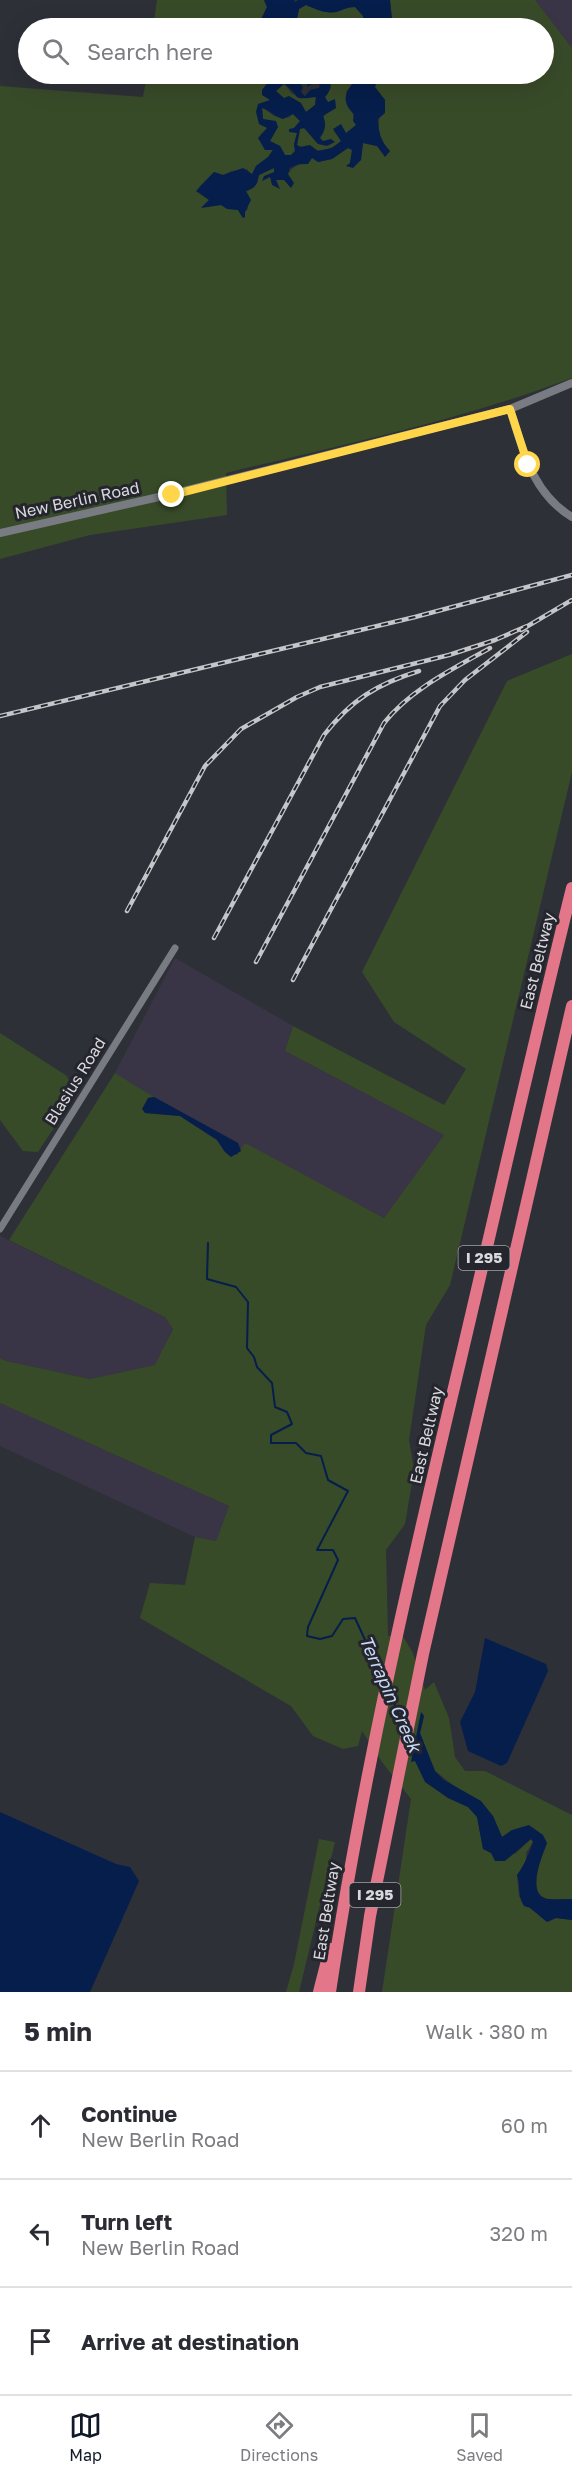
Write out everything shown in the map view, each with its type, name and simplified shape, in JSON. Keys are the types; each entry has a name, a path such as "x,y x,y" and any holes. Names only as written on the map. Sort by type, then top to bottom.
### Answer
{"highway":[{"name":"East Beltway","path":"330,1992 346,1884 397,1629 528,1061 572,888"},
{"name":"I 295","path":"360,1992 370,1916 423,1654 572,1006"},
{"path":"319,1992 346,1884"}],"street":[{"name":"New Berlin Road","path":"0,533 172,495 510,409 572,383"},
{"path":"510,409 533,476 550,500 572,517"},
{"name":"Blasius Road","path":"0,1229 176,948"}],"shaded area":[{"path":"572,0 572,48 554,25 554,18 548,18 535,1"},
{"path":"175,958 293,1026 285,1051 444,1135 384,1218 245,1144 241,1151 238,1143 115,1073"},
{"path":"0,1236 165,1317 173,1328 156,1365 90,1379 0,1358"},
{"path":"0,1403 229,1506 216,1541 195,1537 0,1446"}],"green space":[{"path":"157,0 264,0 267,7 262,18 154,18"},
{"path":"390,0 535,0 549,18 392,18"},
{"path":"306,5 321,11 336,12 355,7 363,18 297,18 299,9"},
{"path":"554,25 572,48 572,378 444,419 226,473 227,515 90,535 0,559 0,86 143,97 145,84 267,84 262,90 271,100 262,103 256,112 268,128 260,135 273,150 256,166 252,175 247,169 231,171 223,175 214,172 199,187 209,200 202,207 221,205 238,210 242,217 245,217 248,209 246,191 257,184 259,175 274,168 275,172 270,177 279,188 276,180 284,180 293,168 308,164 312,157 318,162 332,159 348,148 352,149 350,163 361,160 363,143 377,146 385,156 390,151 381,139 379,120 385,100 375,87 376,84 554,84"},
{"path":"285,84 292,94 316,97 315,105 306,112 278,95 276,91"},
{"path":"327,84 352,84 346,92 356,125 346,134 344,131 334,131 341,141 331,148 320,150 297,145 300,129 305,128 318,144 323,142 320,138 327,102 325,96"},
{"path":"262,107 274,116 288,118 293,114 300,121 294,128 297,133 295,151 291,155 285,155 280,146 270,141 278,127 263,119"},
{"path":"572,654 572,772 450,1285 426,1325 409,1440 414,1470 405,1524 386,1550 388,1636 402,1635 413,1653 425,1690 434,1682 449,1718 455,1757 465,1771 485,1771 572,1815 572,1899 546,1899 539,1895 536,1882 547,1843 512,1830 502,1837 493,1816 435,1771 420,1733 424,1716 422,1713 415,1761 448,1798 468,1807 477,1817 483,1849 491,1853 515,1854 531,1839 533,1842 526,1853 526,1863 517,1875 519,1897 547,1922 556,1918 572,1920 572,1992 382,1992 411,1799 382,1762 362,1731 358,1746 343,1749 313,1736 291,1706 140,1618 150,1583 185,1585 195,1537 216,1541 229,1506 0,1403 0,1358 90,1379 155,1365 173,1329 165,1317 9,1240 115,1073 154,1097 148,1098 145,1113 180,1116 217,1140 225,1152 237,1155 245,1143 384,1218 444,1135 285,1051 293,1026 444,1105 466,1069 394,1022 362,972 507,681"},
{"path":"0,1033 67,1076 75,1096 38,1152 23,1151 0,1120"},
{"path":"319,1839 335,1842 299,1992 286,1992 294,1964"}],"water":[{"path":"264,0 294,0 295,2 298,0 390,0 392,18 363,18 355,7 328,12 306,5 299,9 297,18 262,18 267,7"},
{"path":"267,84 284,84 301,84 303,87 301,92 305,96 310,90 319,88 320,85 317,84 331,84 325,97 328,102 335,99 336,108 323,116 325,127 320,138 323,141 331,139 335,142 327,146 318,144 304,128 300,129 297,145 300,147 310,145 318,151 332,148 341,141 333,129 341,124 346,133 356,125 353,121 354,114 346,102 352,84 376,84 375,87 385,100 385,113 378,119 379,128 382,140 390,151 385,157 377,146 363,143 361,160 353,168 346,166 350,163 352,150 348,148 332,159 318,162 312,158 308,164 299,164 290,168 288,174 294,183 291,188 284,180 276,180 280,189 272,185 270,177 262,181 264,176 274,172 274,168 259,175 255,185 246,191 251,200 243,218 238,210 227,209 221,205 201,208 209,200 196,191 214,172 223,175 243,168 252,174 256,166 273,150 265,150 258,138 267,128 259,124 256,112 258,104 270,100 262,95 262,90","holes":["284,84 299,98 316,97 315,105 306,112 301,103 289,96 284,98 276,91","262,108 283,119 293,114 300,121 294,128 289,129 289,132 297,133 295,151 291,155 285,155 280,146 270,141 278,127 276,121 263,119"]},
{"path":"154,1097 238,1143 241,1151 231,1157 217,1140 180,1116 145,1113 142,1109 148,1098"},
{"path":"485,1638 546,1664 548,1671 507,1763 501,1766 468,1751 460,1722 475,1692"},
{"path":"421,1712 424,1716 420,1733 435,1771 444,1780 481,1801 493,1816 502,1837 512,1830 529,1825 543,1835 547,1843 537,1874 537,1890 541,1896 548,1899 572,1899 572,1920 556,1918 547,1922 524,1906 517,1875 525,1863 533,1842 531,1839 505,1861 495,1861 491,1853 483,1849 477,1817 468,1807 448,1798 425,1782 415,1761 411,1762"},
{"path":"0,1812 116,1864 130,1867 139,1881 90,1992 0,1992"}],"waterway":[{"name":"Terrapin Creek","path":"208,1243 207,1279 236,1287 248,1302 247,1348 254,1357 257,1367 272,1383 275,1407 287,1412 292,1424 271,1435 271,1443 296,1443 306,1453 321,1456 328,1480 348,1491 317,1550 333,1550 338,1560 308,1627 307,1636 320,1639 332,1636 343,1619 355,1618 382,1677"},
{"name":"Terrapin Creek","path":"390,1694 403,1724"}],"railway":[{"path":"0,716 415,617 572,575"},
{"path":"521,630 572,600"},
{"path":"127,911 205,766 241,729 297,697 320,687 449,655 495,640 527,626"},
{"path":"293,980 440,706 465,680 527,632"},
{"path":"256,962 384,723 420,690 490,648"},
{"path":"214,938 324,735 344,712 366,695 390,682 419,671"}],"route":[{"path":"172,495 510,409 528,465"}]}
